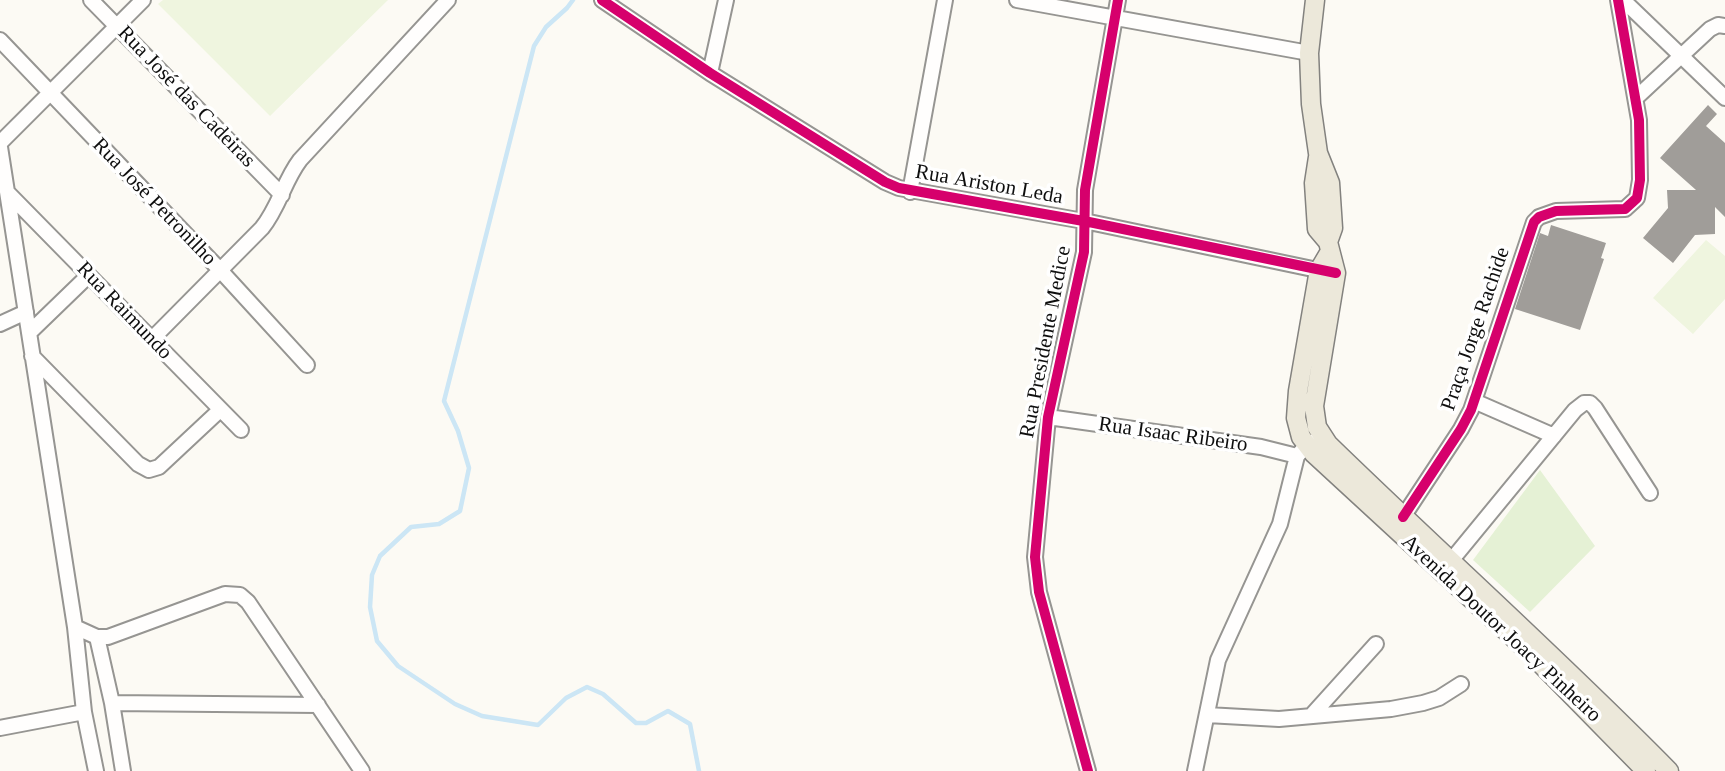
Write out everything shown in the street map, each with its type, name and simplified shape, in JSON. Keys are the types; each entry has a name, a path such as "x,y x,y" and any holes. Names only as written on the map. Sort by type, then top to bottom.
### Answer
{"main road":[{"path":"1309,446 1332,228 1329,183 1318,153 1311,104 1309,53 1315,0"},
{"name":"Avenida Doutor Joacy Pinheiro","path":"1327,272 1298,391 1298,429 1309,446 1669,771"},
{"name":"Avenida Doutor Joacy Pinheiro","path":"1309,446 1403,517 1540,642 1572,685 1646,771"}],"street":[{"name":"Rua José das Cadeiras","path":"91,0 282,195"},
{"path":"96,771 84,712 75,626 0,145 143,0"},
{"path":"152,339 262,228 300,160 448,0"},
{"name":"Rua Ariston Leda","path":"601,0 710,74 886,182 910,192 1085,221 1327,272"},
{"path":"710,74 726,0"},
{"path":"910,192 945,0"},
{"path":"1017,0 1309,53"},
{"name":"Rua Presidente Medice","path":"1088,771 1039,592 1036,575 1037,538 1048,416 1084,252 1084,190 1118,0"},
{"path":"1618,0 1636,98"},
{"path":"1623,0 1725,98"},
{"path":"1636,98 1714,26 1725,26"},
{"name":"Rua José Petronilho","path":"0,40 307,365"},
{"name":"Praça Jorge Rachide","path":"1403,517 1461,429 1474,401 1534,222 1546,213 1619,210 1634,202 1639,194 1636,98"},
{"name":"Rua Raimundo","path":"7,192 241,430"},
{"path":"29,333 89,275"},
{"path":"0,324 26,312"},
{"path":"32,356 138,464 149,470 159,467 220,410"},
{"path":"1474,401 1554,436"},
{"path":"1451,562 1575,410 1587,403 1595,408 1650,493"},
{"name":"Rua Isaac Ribeiro","path":"1048,416 1261,447 1309,446"},
{"path":"1195,771 1218,660 1280,524 1309,446"},
{"path":"75,626 97,637 113,636 225,594 235,593 248,602 362,771"},
{"path":"97,637 112,703 122,771"},
{"path":"1311,716 1376,644"},
{"path":"1206,715 1263,719 1416,705 1439,698 1461,684"},
{"path":"112,703 318,705"},
{"path":"0,728 84,712"}],"green space":[{"path":"163,0 388,0 270,116 158,4"},
{"path":"1706,240 1725,256 1725,299 1693,334 1653,298"},
{"path":"1540,470 1595,546 1530,612 1473,560"}],"building":[{"path":"1708,105 1717,114 1706,126 1725,143 1725,217 1715,207 1715,234 1695,235 1673,263 1643,238 1668,208 1667,190 1696,190 1660,158"},
{"path":"1551,225 1606,243 1601,258 1604,259 1580,330 1515,309 1540,233 1548,236"}],"waterway":[{"path":"573,0 546,27 534,46 444,401 458,431 469,468 460,511 439,524 411,527 380,556 372,575 370,607 377,641 398,666 455,704 482,716 538,725 566,698 587,687 603,694 636,723 646,723 668,711 690,724 699,771"}],"cycle path":[{"path":"602,0 710,73 885,182 899,188 1089,222 1336,273"},
{"path":"1088,771 1039,592 1035,557 1048,417 1084,252 1085,190 1118,0"},
{"path":"1403,517 1471,410 1534,222 1539,217 1556,211 1625,209 1637,198 1640,180 1639,120 1618,0"}]}
